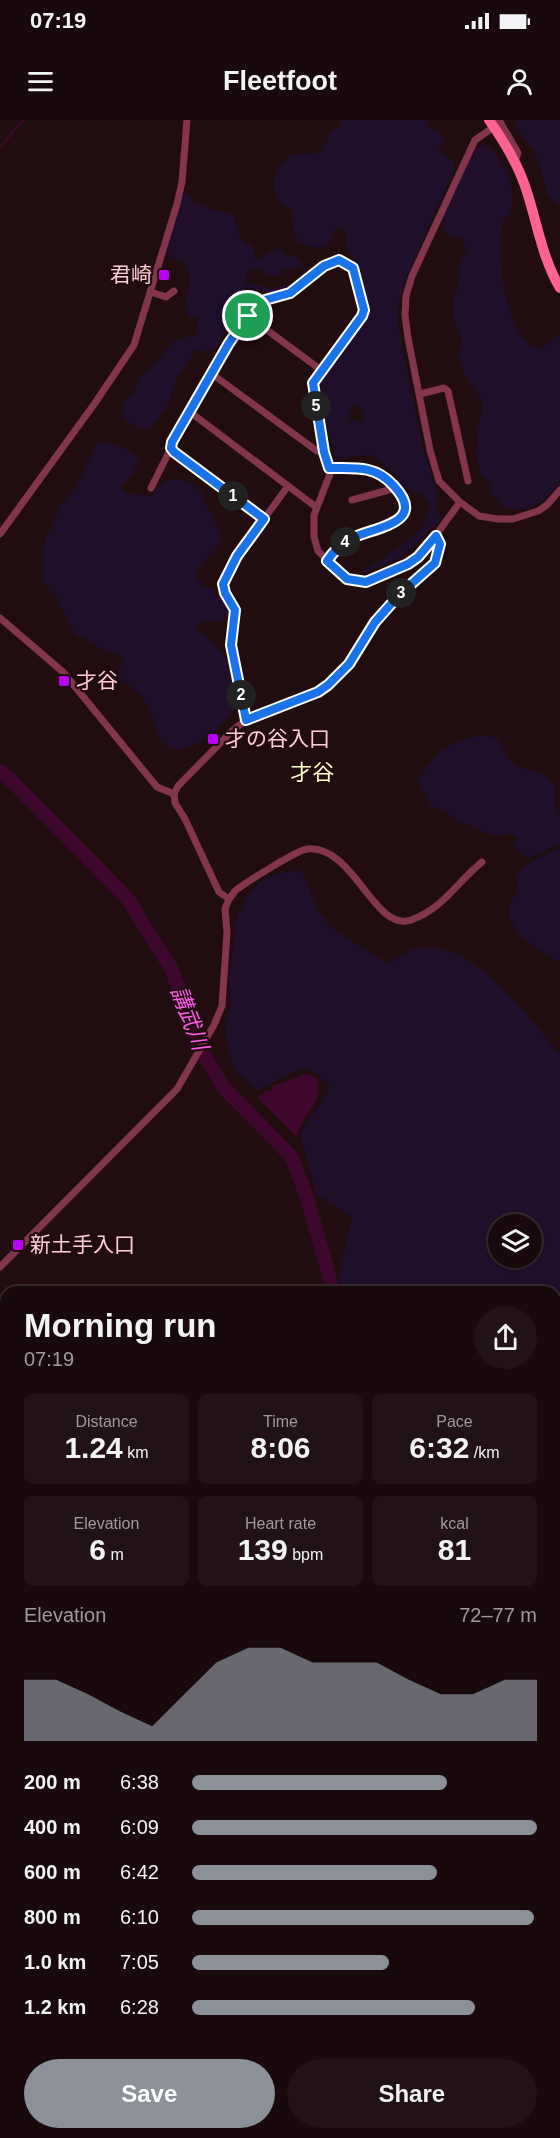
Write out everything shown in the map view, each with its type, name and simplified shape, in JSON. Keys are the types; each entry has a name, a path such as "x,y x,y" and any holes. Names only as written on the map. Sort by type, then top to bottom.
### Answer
{"main road":[{"path":"494,122 525,184 543,250 551,273 560,288"}],"street":[{"path":"0,534 134,345 182,182 187,120"},
{"path":"494,122 475,140 469,151 412,276 406,296 405,315 408,338 430,450 439,481 460,502 479,516 513,519 538,511 547,505 560,490"},
{"path":"151,488 172,442 229,343 248,316 265,300 297,288 332,261 339,260 353,268 364,310 313,383 324,452 329,468 328,481 316,507 313,524 318,551 347,579 366,582 408,564 418,557 460,502"},
{"path":"151,292 166,297 174,291"},
{"path":"248,316 321,370"},
{"path":"212,374 317,451 324,452"},
{"path":"420,394 444,388 448,391 468,481"},
{"path":"190,412 316,507"},
{"path":"171,448 264,519"},
{"path":"327,561 339,547 350,539 397,521 404,507 403,498 396,488 386,477 373,470 329,468"},
{"path":"246,720 231,645 235,610 225,593 223,584 237,556 288,486"},
{"path":"352,500 396,488"},
{"path":"229,899 219,892 185,819 175,803 174,794 188,776 233,730 246,720 318,692 328,685 349,664 375,622 400,594 435,563 440,544 436,536"},
{"path":"0,618 55,664 157,787 174,794"},
{"path":"0,1267 169,1099 195,1058 222,1006 227,932 225,909 236,890 306,849 322,850 333,854 342,862 385,913 403,921 411,920 448,898 471,871 482,862"}],"shaded area":[{"path":"341,120 426,120 427,126 443,137 438,149 454,161 455,167 404,283 399,301 398,322 423,447 439,495 435,506 440,521 428,531 424,538 397,559 365,573 364,570 404,544 423,527 430,504 421,494 401,486 395,474 373,455 347,457 344,460 339,460 335,456 321,394 322,378 354,335 368,310 361,271 345,244 346,234 343,228 336,228 327,246 312,246 298,241 293,226 293,210 279,200 274,183 278,169 293,154 319,153 332,131 340,126","holes":["355,405 358,405 364,413 363,419 358,422 350,420 348,413"]},
{"path":"516,120 560,120 560,205 548,196 536,153 516,128"},
{"path":"483,145 489,147 500,159 508,175 512,191 512,206 503,223 500,254 506,296 512,316 520,333 530,345 542,349 560,332 560,483 542,502 521,510 503,508 492,493 490,483 481,475 476,453 479,438 476,431 482,410 482,400 464,374 459,357 462,338 455,327 453,299 458,288 460,264 467,249 462,239 452,237 444,229 442,218 471,156 476,148"},
{"path":"185,190 195,202 233,215 239,234 246,245 250,244 255,250 255,260 260,261 267,253 276,249 283,251 284,255 295,256 304,266 285,269 281,275 275,276 268,275 262,269 252,269 247,274 245,286 249,283 280,287 292,281 306,269 308,272 292,287 277,293 246,288 236,298 234,306 239,314 233,311 230,314 234,320 220,338 221,346 207,352 195,348 191,359 177,379 165,410 148,430 141,429 123,416 123,407 127,397 133,393 139,377 173,342 197,334 198,322 196,318 190,317 187,308 189,273 180,259 172,258 166,251"},
{"path":"97,443 120,446 139,460 131,476 121,487 126,493 151,496 165,480 183,480 202,491 204,503 211,512 221,537 196,576 205,587 214,588 214,594 223,595 230,601 229,613 221,622 204,620 196,628 212,641 229,662 237,696 230,715 208,738 181,750 168,747 158,738 149,706 141,695 117,675 125,660 75,634 56,597 43,581 46,533 51,530 60,507 77,485"},
{"path":"483,735 496,738 507,757 516,765 547,777 552,783 554,804 560,814 560,843 531,857 524,856 514,846 517,837 508,833 497,836 484,833 471,825 456,821 450,814 431,805 418,782 429,763 453,744"},
{"path":"560,847 560,962 536,948 520,934 510,918 509,910 519,889 516,878 520,872 535,860"},
{"path":"294,870 304,874 317,910 336,932 390,964 413,950 437,948 461,957 484,972 527,1015 560,1054 560,1286 339,1286 340,1272 352,1217 316,1194 300,1132 324,1099 329,1087 321,1076 312,1071 303,1070 256,1090 242,1077 230,1059 225,1026 231,1009 229,980 237,917 250,892 264,878"},
{"path":"307,1074 317,1078 318,1096 299,1129 297,1137 258,1098 267,1090 272,1091 273,1085"}],"waterway":[{"path":"0,147 23,120"},
{"name":"講武川","path":"0,771 127,898 172,970 197,1042 224,1088 291,1156 306,1195 331,1286"}],"place":[{"name":"君崎","path":"164,275"},
{"name":"才谷","path":"64,681"},
{"name":"才の谷入口","path":"213,739"},
{"name":"新土手入口","path":"18,1245"}],"district":[{"name":"才谷","path":"312,772"}],"route":[{"path":"339,260 353,268 363,301 362,316 313,383 324,452 329,468 368,468 379,472 401,494 404,507 397,521 350,539 334,551 327,561 347,579 366,582 408,564 425,550 436,536 440,544 435,563 400,594 375,622 349,664 328,685 318,692 246,720 231,645 235,610 223,589 223,584 237,556 264,519 171,448 172,442 229,343 248,316 265,300 290,293 332,261 339,260"}]}
